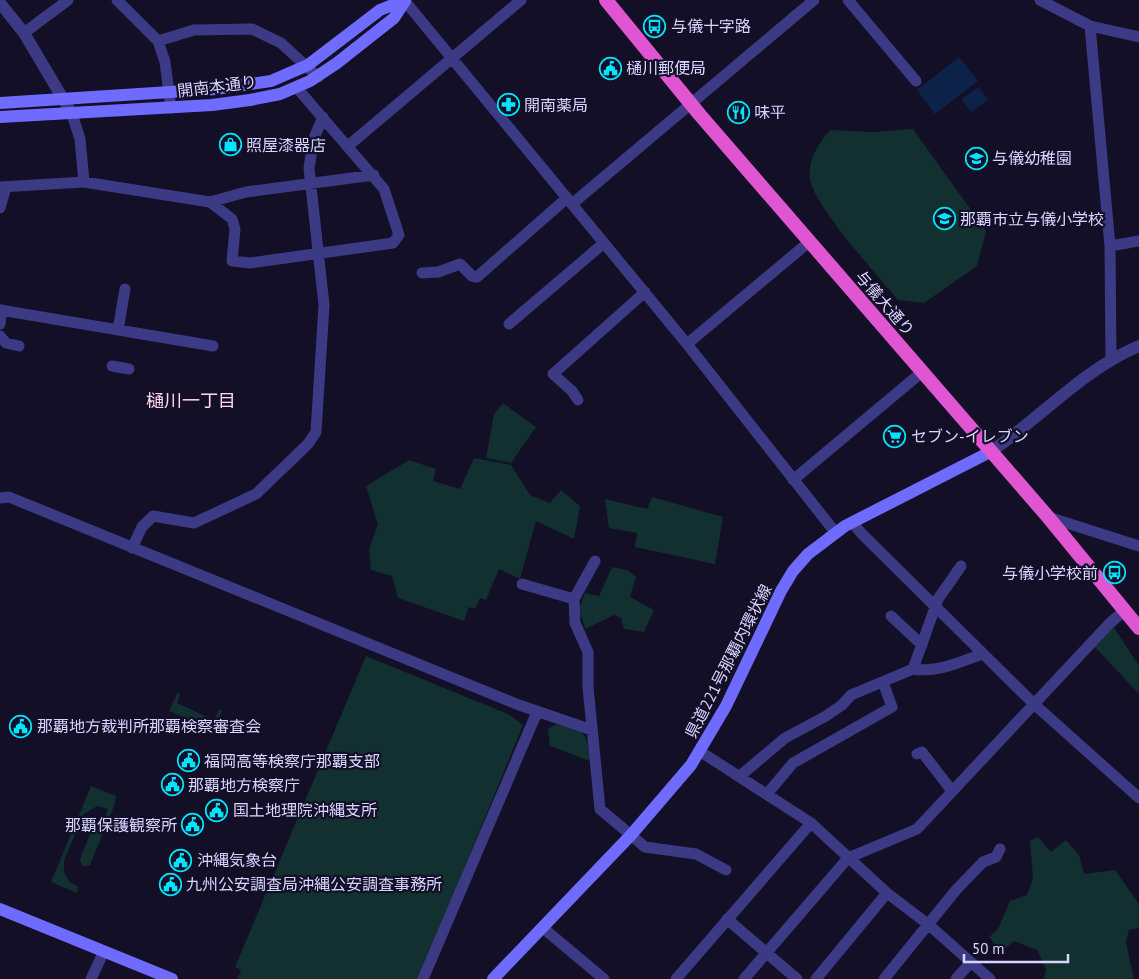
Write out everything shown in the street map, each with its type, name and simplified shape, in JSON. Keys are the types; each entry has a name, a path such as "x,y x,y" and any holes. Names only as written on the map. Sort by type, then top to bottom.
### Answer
{"highway":[{"name":"与儀大通り","path":"606,0 691,105 1048,517 1139,628"}],"main road":[{"name":"開南本通り","path":"0,104 249,86 289,75 308,65 380,10 405,0"},
{"name":"開南本通り","path":"0,117 171,108 250,100 297,88 318,77 394,18 405,0"},
{"name":"県道221号那覇内環状線","path":"493,979 631,835 667,795 700,752 726,706 787,580 808,554 835,532 852,522 990,452"},
{"path":"0,909 168,978"}],"street":[{"path":"24,33 68,0"},
{"path":"117,0 158,40 165,62 171,108"},
{"path":"405,0 645,292 835,532"},
{"path":"348,146 521,0"},
{"path":"422,273 438,272 460,264 472,276 478,277 691,105 814,0"},
{"path":"848,0 916,81"},
{"path":"1040,0 1090,26 1139,37"},
{"path":"0,3 24,33 72,114 80,139 84,182"},
{"path":"1090,26 1110,246 1111,359"},
{"path":"158,40 194,30 252,29 281,43 308,65 318,77"},
{"path":"210,202 232,219 235,229 232,261 250,263 393,243 399,235 384,189 374,175 297,88"},
{"path":"132,548 142,527 153,516 194,523 256,494 308,444 316,432 324,305 310,183 310,153 323,117"},
{"path":"0,208 3,187 84,182 210,202 246,192 374,175"},
{"path":"1110,246 1139,241"},
{"path":"687,344 809,242"},
{"path":"509,324 604,243"},
{"path":"118,330 125,289"},
{"path":"578,400 572,391 553,374 645,292"},
{"path":"0,324 1,310 213,346"},
{"path":"0,336 6,343 19,346"},
{"path":"990,452 1111,359 1139,346"},
{"path":"112,366 129,369"},
{"path":"793,480 922,372"},
{"path":"0,498 9,497 537,712 592,730"},
{"path":"1048,517 1139,546"},
{"path":"852,522 982,654 1034,704 1139,798"},
{"path":"595,561 574,599 575,623 588,652 592,730 600,809 645,847 696,854 726,870"},
{"path":"913,669 938,599 961,566"},
{"path":"522,584 574,599"},
{"path":"744,979 848,858 917,829 1125,610"},
{"path":"891,616 922,645"},
{"path":"740,776 785,738 842,706 851,695 913,669 925,671 948,666 982,654"},
{"path":"768,794 793,763 892,707 883,682"},
{"path":"423,979 537,712"},
{"path":"700,752 811,823 888,893 990,979"},
{"path":"917,754 922,752 952,791"},
{"path":"676,979 811,823"},
{"path":"884,979 956,890 983,862 996,857 1000,849"},
{"path":"816,979 888,893"},
{"path":"727,920 797,979"},
{"path":"543,928 604,979"},
{"path":"91,979 104,951"},
{"path":"956,979 971,962"}],"green space":[{"path":"913,129 986,231 977,266 924,303 898,300 834,223 822,206 810,179 812,158 830,130 874,132"},
{"path":"503,403 536,427 511,463 486,458 494,414"},
{"path":"474,458 511,465 530,495 550,503 561,490 580,506 574,539 536,521 520,579 499,569 486,600 480,598 475,609 469,607 464,621 398,598 392,576 371,570 369,549 378,525 366,486 409,460 436,469 433,481 460,489"},
{"path":"652,497 723,517 715,564 635,547 637,533 609,528 605,499 647,509"},
{"path":"612,567 627,570 636,577 630,597 654,610 644,632 624,629 621,618 614,615 585,629 579,608 585,593 599,596"},
{"path":"1113,626 1139,666 1139,694 1093,645"},
{"path":"366,656 508,714 523,725 419,979 237,979 241,970 235,967"},
{"path":"178,692 180,694 177,703 214,720 219,709 222,711 214,730 169,711"},
{"path":"556,724 583,734 588,743 590,761 550,746 548,729"},
{"path":"91,786 116,796 114,806 90,865 82,866 80,859 93,827 103,822 108,809 97,806 83,815 64,861 64,873 70,882 78,887 77,893 51,882"},
{"path":"1038,837 1051,852 1066,840 1079,855 1084,874 1115,870 1139,904 1139,928 1129,930 1126,942 1134,979 1044,979 1046,969 1037,950 1014,941 1001,952 989,937 998,929 1010,901 1027,895 1033,878 1030,841"}],"water":[{"path":"959,57 978,81 935,114 917,90"},
{"path":"979,87 988,100 971,112 961,99"}],"place":[{"name":"与儀十字路","path":"655,26"},
{"name":"樋川郵便局","path":"610,68"},
{"name":"開南薬局","path":"508,105"},
{"name":"味平","path":"738,112"},
{"name":"照屋漆器店","path":"230,145"},
{"name":"与儀幼稚園","path":"976,158"},
{"name":"那覇市立与儀小学校","path":"944,219"},
{"name":"セブン-イレブン","path":"895,436"},
{"name":"与儀小学校前","path":"1114,573"},
{"name":"那覇地方裁判所那覇検察審査会","path":"21,726"},
{"name":"福岡高等検察庁那覇支部","path":"188,761"},
{"name":"那覇地方検察庁","path":"172,785"},
{"name":"国土地理院沖縄支所","path":"217,810"},
{"name":"那覇保護観察所","path":"193,825"},
{"name":"沖縄気象台","path":"181,860"},
{"name":"九州公安調査局沖縄公安調査事務所","path":"170,884"}],"district":[{"name":"樋川一丁目","path":"191,400"}]}
